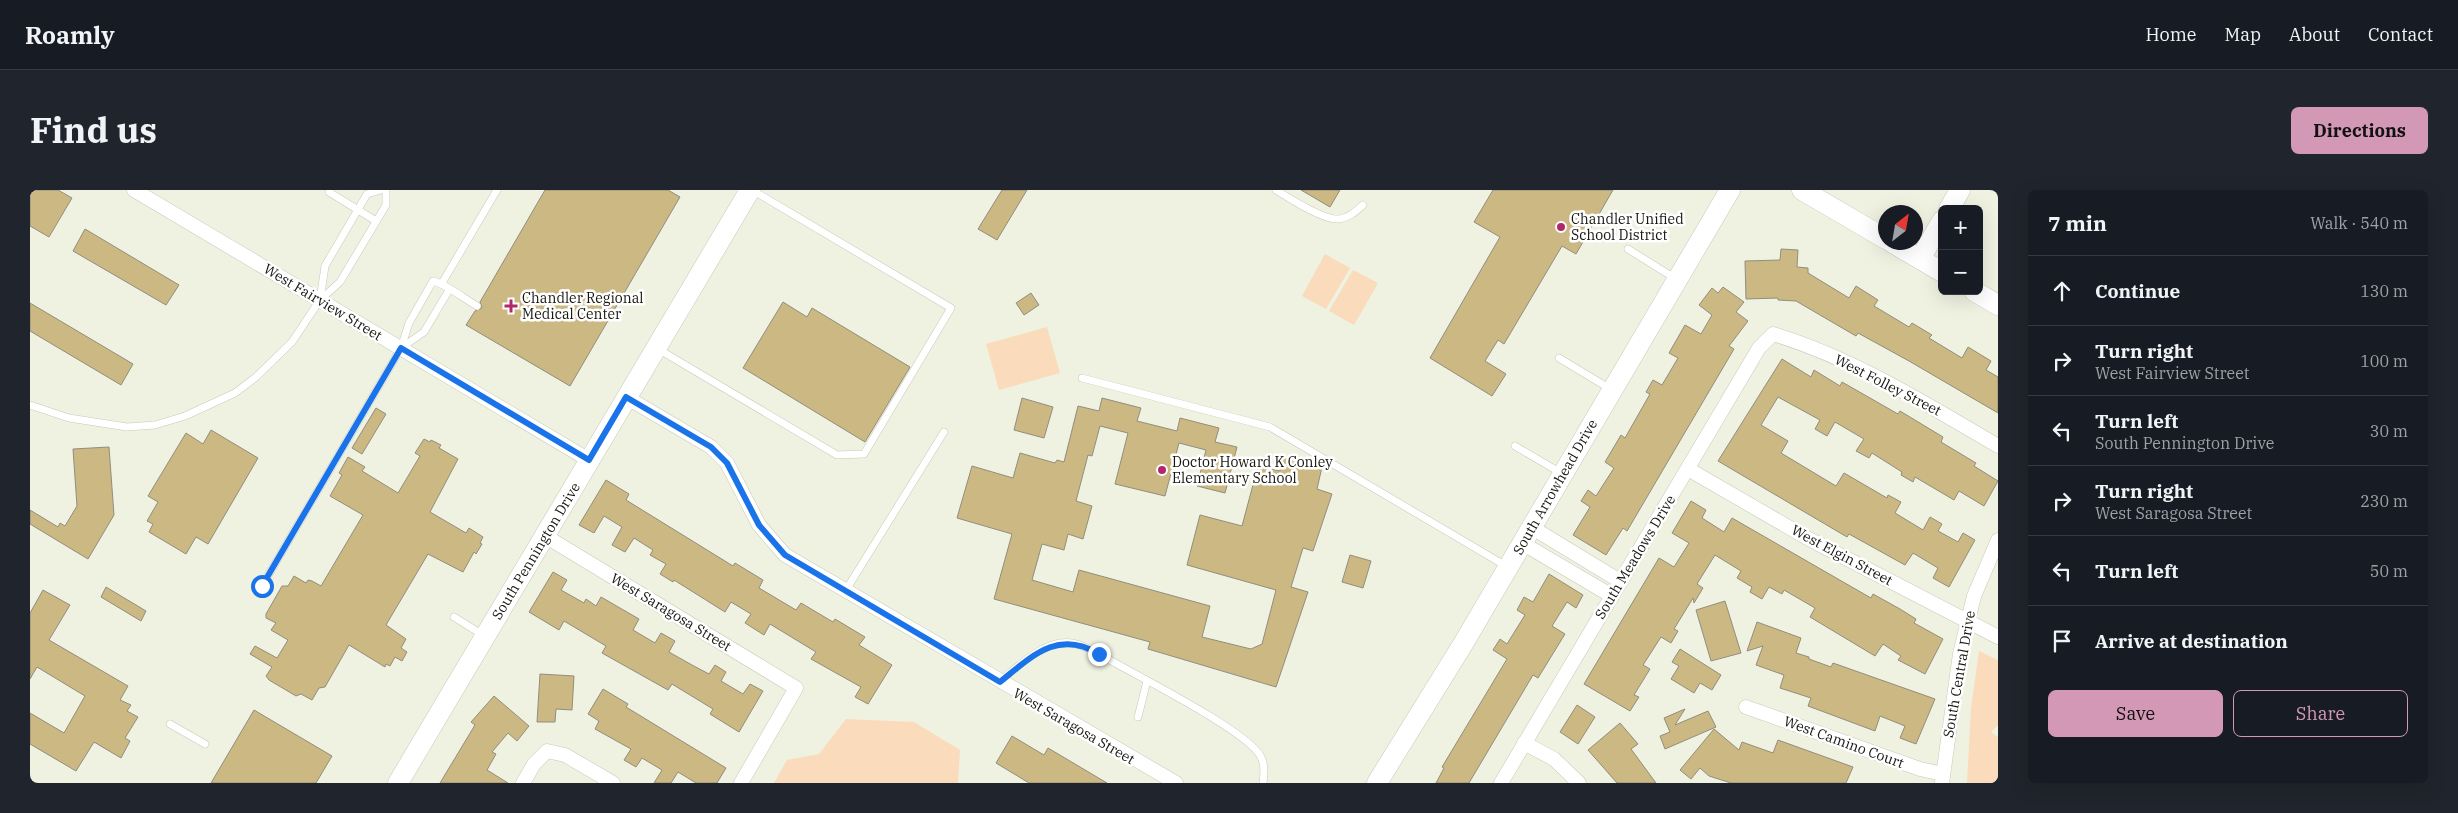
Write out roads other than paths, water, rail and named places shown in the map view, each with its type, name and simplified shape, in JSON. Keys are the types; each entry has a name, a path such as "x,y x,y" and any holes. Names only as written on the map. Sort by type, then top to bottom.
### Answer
{"street":[{"name":"West Fairview Street","path":"134,190 589,460"},
{"name":"South Pennington Drive","path":"398,783 626,397 751,190"},
{"name":"South Arrowhead Drive","path":"1377,783 1508,567 1730,190"},
{"path":"1802,190 1878,234"},
{"path":"1951,205 1960,190"},
{"path":"1920,259 1938,228"},
{"path":"1905,250 1938,270"},
{"path":"1981,295 1998,305"},
{"name":"West Folley Street","path":"1773,334 1794,340 1873,375 1998,446"},
{"name":"South Meadows Drive","path":"1501,783 1759,348 1773,334"},
{"name":"West Saragosa Street","path":"626,397 711,447 727,463 759,525 785,555 1176,783"},
{"name":"West Elgin Street","path":"1688,469 1809,539 1998,637"},
{"path":"1527,535 1620,581"},
{"path":"1527,535 1612,596"},
{"name":"West Saragosa Street","path":"545,536 796,688 741,783"},
{"name":"South Central Drive","path":"1943,779 1960,654 1974,596 1998,540"},
{"name":"West Camino Court","path":"1746,706 1943,779"},
{"path":"1524,743 1554,759 1579,783"},
{"path":"523,783 534,764 547,751 565,754 613,783"}],"lane":[{"path":"320,300 324,266 367,194 381,190"},
{"path":"30,405 69,418 127,427 155,425 185,416 235,393 256,377 292,342 320,300 340,282 386,205 386,190"},
{"path":"442,283 497,190"},
{"path":"656,348 837,455 864,454 951,308 751,190"},
{"path":"1276,190 1326,216 1339,220 1354,214 1363,206"},
{"path":"329,192 376,222"},
{"path":"1628,249 1676,279"},
{"path":"262,586 401,348 409,323 433,281 442,283 449,290 477,306"},
{"path":"401,348 424,332 449,290"},
{"path":"1559,358 1612,390"},
{"path":"1082,378 1270,427 1508,567"},
{"path":"846,590 944,432"},
{"path":"1515,446 1562,473"},
{"path":"454,617 485,636"},
{"path":"1000,682 1034,655 1066,643 1094,651 1214,719 1252,746 1261,756 1264,770 1263,783"},
{"path":"1138,716 1147,681"},
{"path":"170,724 205,744"}],"place":[{"name":"Chandler Unified School District","path":"1561,227"},
{"name":"Chandler Regional Medical Center","path":"511,306"},
{"name":"Doctor Howard K Conley Elementary School","path":"1162,470"}]}
